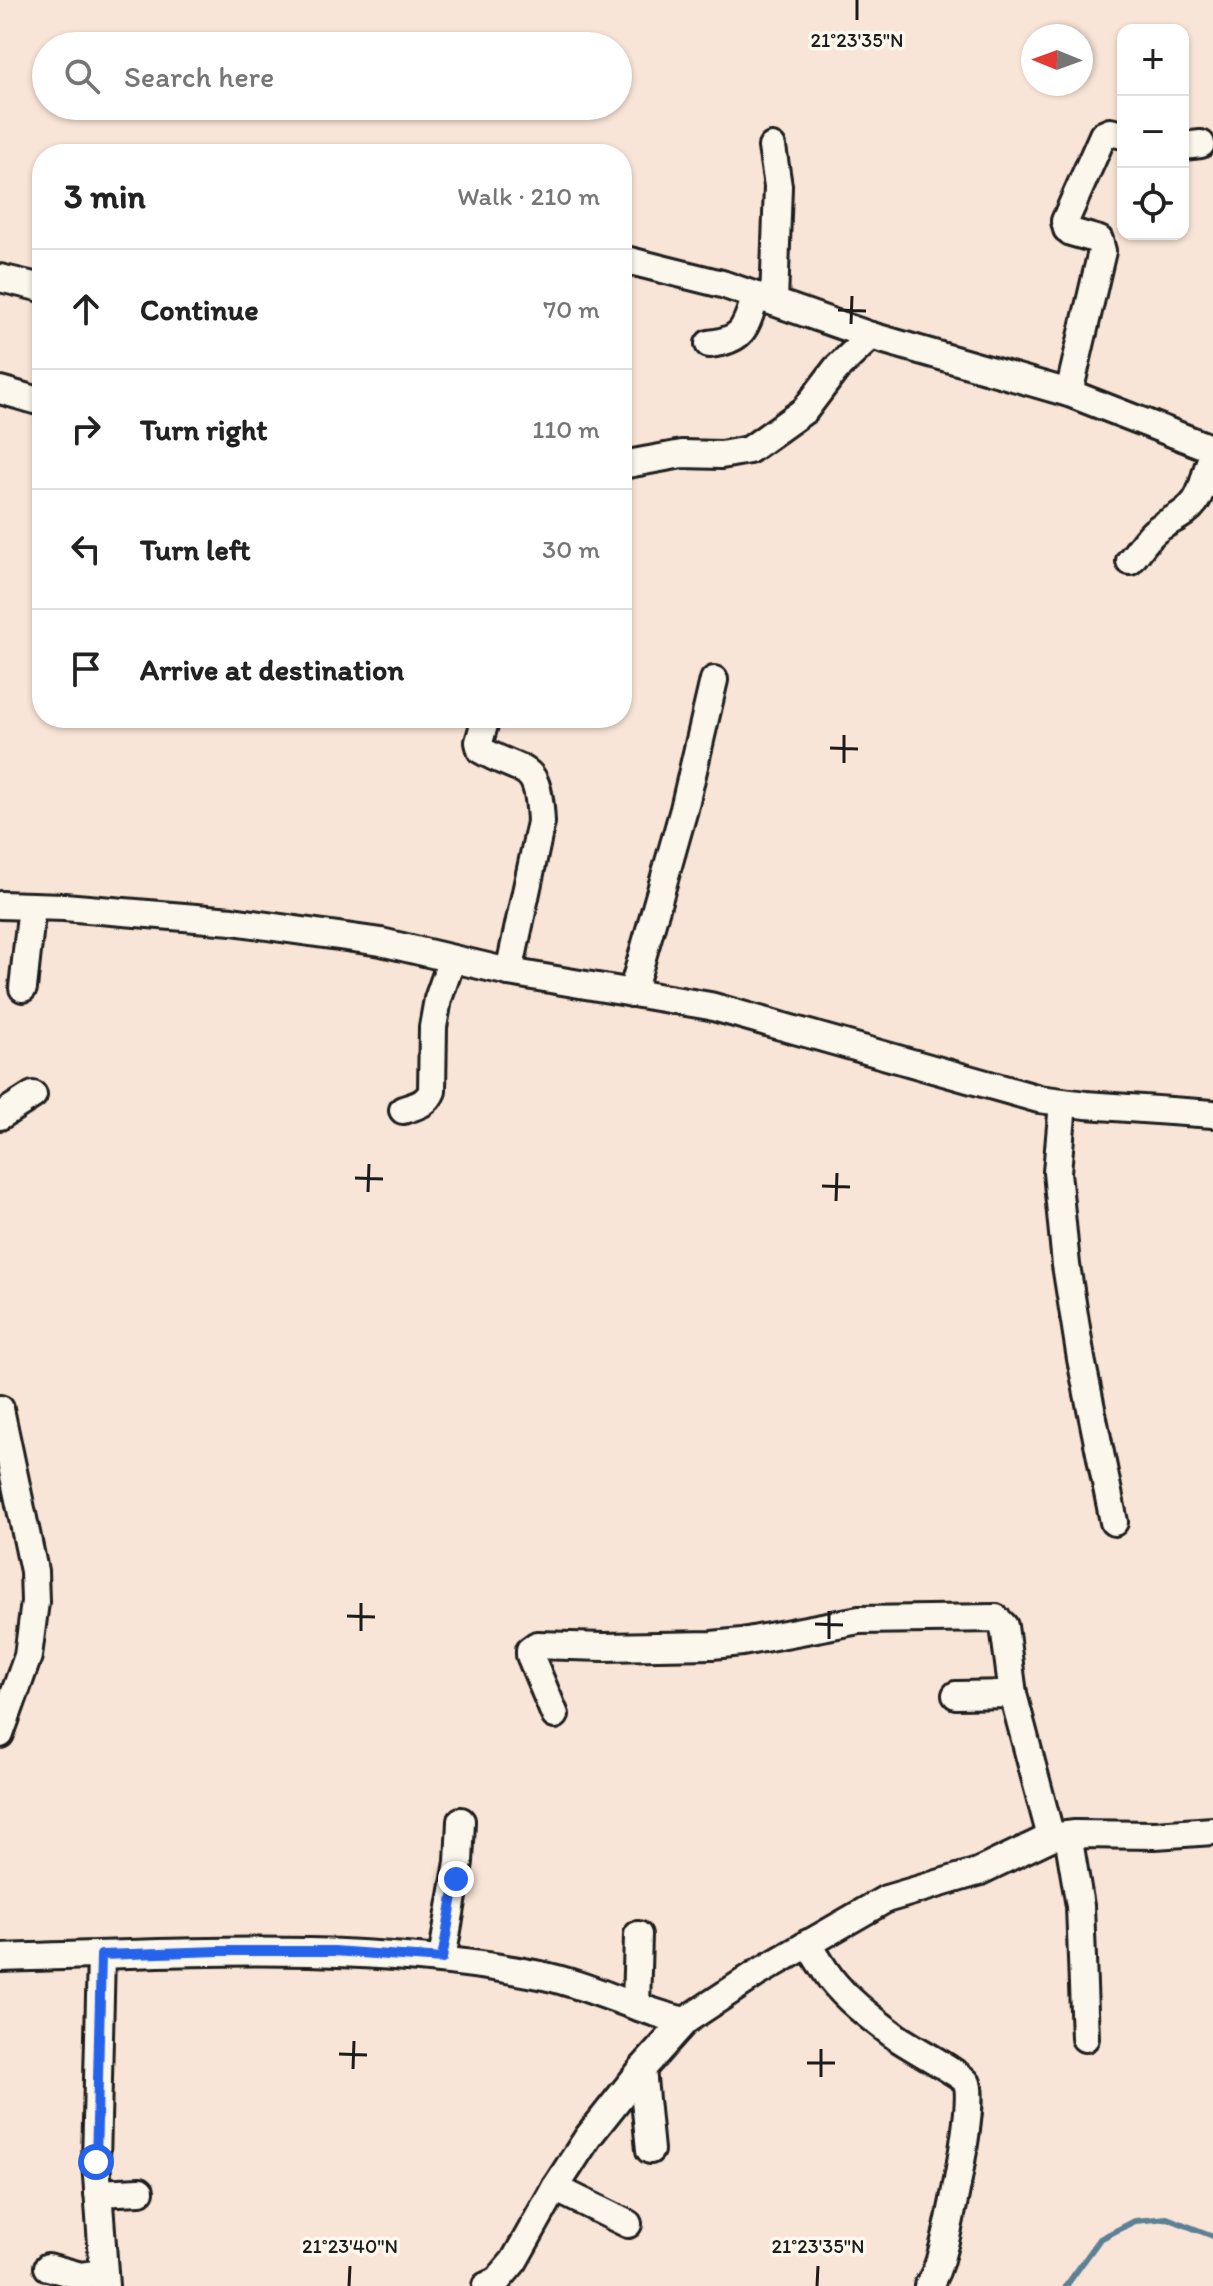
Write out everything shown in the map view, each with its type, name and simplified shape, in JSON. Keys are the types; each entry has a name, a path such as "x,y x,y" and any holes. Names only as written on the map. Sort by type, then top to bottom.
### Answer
{"street":[{"path":"1069,393 1102,251 1099,240 1071,232 1065,221 1103,135 1117,134"},
{"path":"709,344 724,343 736,337 765,299 778,186 772,147"},
{"path":"632,262 722,284 871,336 1069,393 1213,449"},
{"path":"0,278 32,286"},
{"path":"632,463 682,454 721,455 749,450 805,410 836,369 871,336"},
{"path":"0,390 32,399"},
{"path":"1130,561 1154,532 1185,513 1194,503 1201,492 1213,455"},
{"path":"632,993 684,809 714,680"},
{"path":"483,728 479,742 481,750 521,767 530,775 535,781 540,807 541,822 509,972"},
{"path":"0,905 246,923 381,942 509,972 710,1006 994,1087 1063,1103 1213,1114"},
{"path":"23,988 32,906"},
{"path":"403,1110 420,1105 429,1099 432,1091 433,1027 438,999 452,959"},
{"path":"0,1116 33,1095"},
{"path":"1063,1103 1057,1172 1066,1265 1081,1359 1114,1522"},
{"path":"0,1409 34,1571 35,1602 28,1656 0,1734"},
{"path":"555,1715 530,1655 530,1650 537,1645 712,1645 859,1620 996,1618 1004,1626 1013,1694 1080,1906 1085,2038"},
{"path":"956,1695 1013,1694"},
{"path":"442,1959 459,1862 461,1821"},
{"path":"493,2284 514,2261 588,2137 685,2021 808,1943 896,1894 978,1872 1059,1836 1213,1831"},
{"path":"636,2006 638,1935"},
{"path":"808,1943 832,1980 853,2001 896,2037 967,2084 965,2133 951,2213 937,2270 928,2286"},
{"path":"0,1958 219,1951 334,1951 442,1959 544,1976 599,1992 655,2015 685,2021"},
{"path":"48,2267 104,2280 96,2131 101,1955"},
{"path":"642,2069 650,2150"},
{"path":"555,2188 628,2224"},
{"path":"98,2193 140,2191"}],"waterway":[{"path":"1066,2286 1100,2239 1135,2221 1167,2218 1213,2236"}],"route":[{"path":"96,2162 101,1955 334,1951 442,1959 456,1879"}]}
